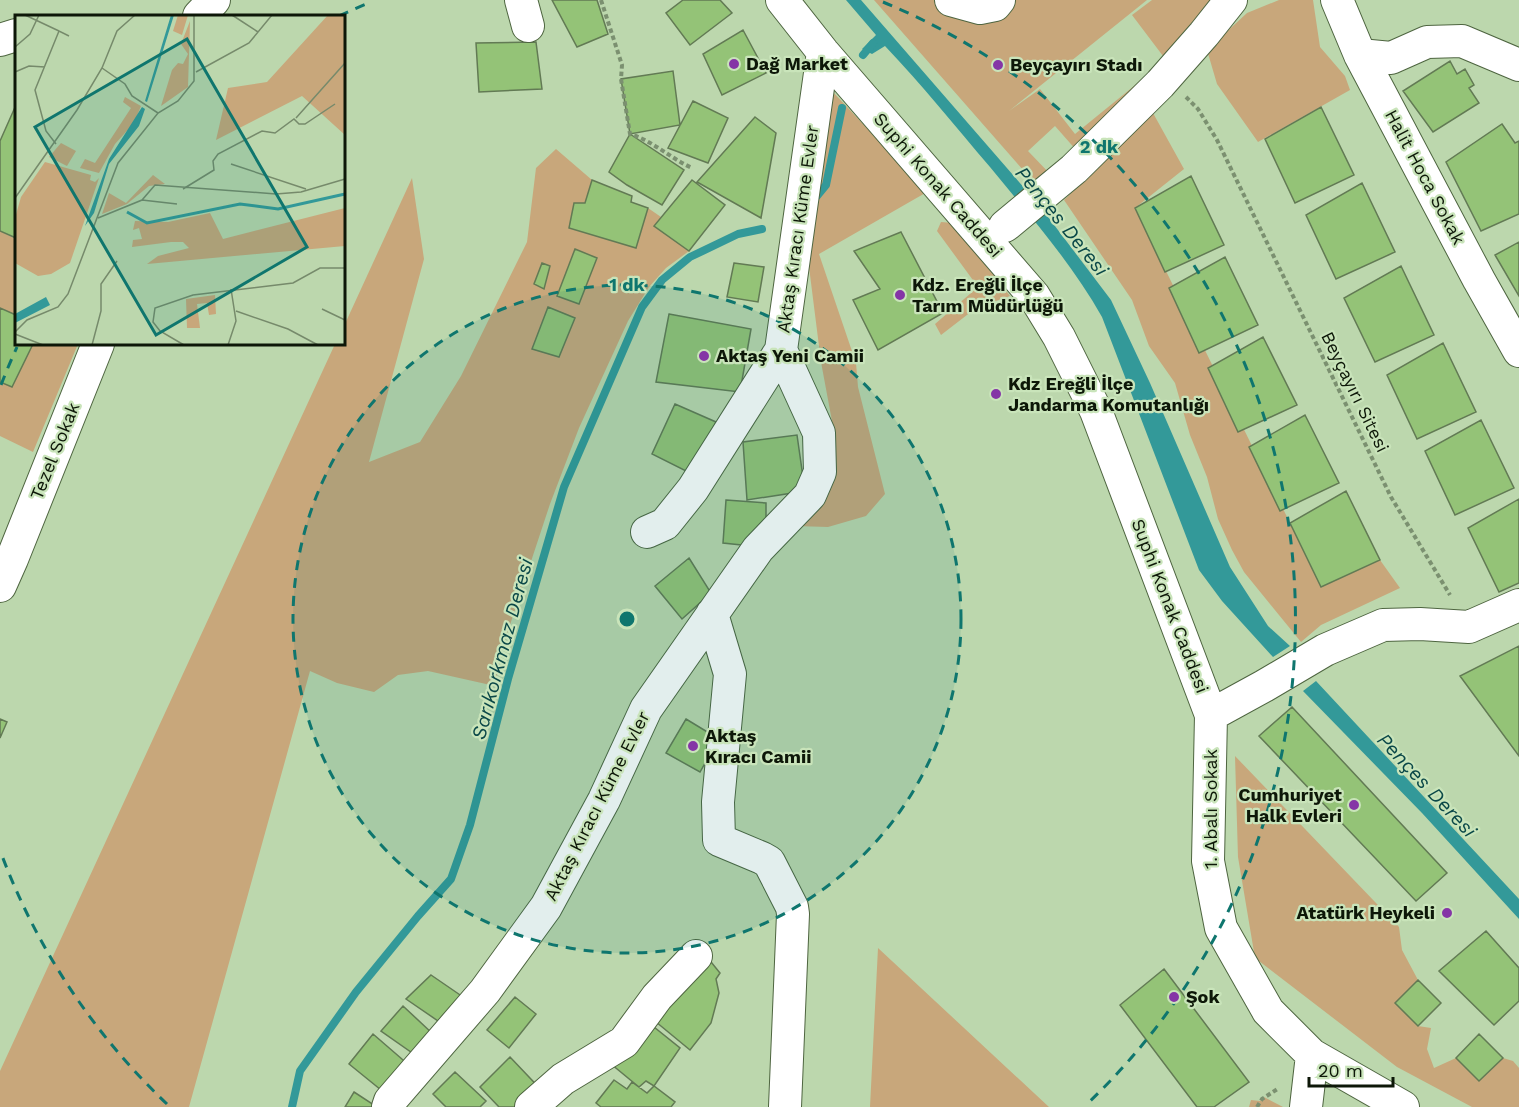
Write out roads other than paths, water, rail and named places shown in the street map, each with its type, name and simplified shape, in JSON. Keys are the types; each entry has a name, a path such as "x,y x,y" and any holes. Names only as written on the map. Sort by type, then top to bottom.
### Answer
{"street":[{"path":"200,15 214,0"},
{"name":"Suphi Konak Caddesi","path":"782,0 823,52 1034,296 1059,337 1096,411 1211,714"},
{"path":"951,0 980,8 995,5 999,0"},
{"path":"1005,225 1074,169 1166,78 1231,0"},
{"name":"Halit Hoca Sokak","path":"1337,0 1360,55 1519,351"},
{"path":"0,40 15,36"},
{"path":"1360,55 1391,58 1427,42 1462,41 1519,65"},
{"name":"Aktaş Kıracı Küme Evler","path":"388,1107 484,991 546,907 604,800 645,709 758,549 810,495 820,472 819,433 782,350 823,52"},
{"name":"Tezel Sokak","path":"4,567 98,345"},
{"path":"647,532 665,524 693,489 782,350"},
{"path":"1211,714 1325,650 1383,625 1420,624 1469,627 1519,604"},
{"path":"712,614 730,674 718,802 719,840 769,862 792,907 785,1107"},
{"name":"1. Abalı Sokak","path":"1211,714 1208,861 1221,928 1268,1011 1312,1055 1403,1107"},
{"path":"531,1107 563,1079 624,1041 657,998 696,956"},
{"path":"1296,1095 1312,1055"}],"water":[{"path":"846,0 861,0 1039,205 1111,300 1150,383 1230,567 1268,626 1290,646 1273,657 1222,601 1199,570 1102,317 1077,277 990,167 885,46 872,54 862,49 876,35"},
{"path":"1316,681 1519,899 1519,919 1422,813 1303,691"}],"waterway":[{"name":"Sarıkorkmaz Deresi","path":"863,55 873,43"},
{"name":"Sarıkorkmaz Deresi","path":"817,196 826,185 842,108"},
{"name":"Sarıkorkmaz Deresi","path":"292,1107 300,1071 356,992 451,879 470,825 508,679 564,487 642,307 662,280 690,257 738,234 762,229"}],"place":[{"name":"Dağ Market","path":"734,64"},
{"name":"Beyçayırı Stadı","path":"998,65"},
{"name":"Kdz. Ereğli İlçe Tarım Müdürlüğü","path":"900,295"},
{"name":"Aktaş Yeni Camii","path":"704,356"},
{"name":"Kdz Ereğli İlçe Jandarma Komutanlığı","path":"996,394"},
{"name":"Aktaş Kıracı Camii","path":"693,746"},
{"name":"Cumhuriyet Halk Evleri","path":"1354,805"},
{"name":"Atatürk Heykeli","path":"1447,913"},
{"name":"Şok","path":"1174,997"}],"water label":[{"name":"Pençes Deresi","path":"1062,221"},
{"name":"Pençes Deresi","path":"1427,785"}]}
